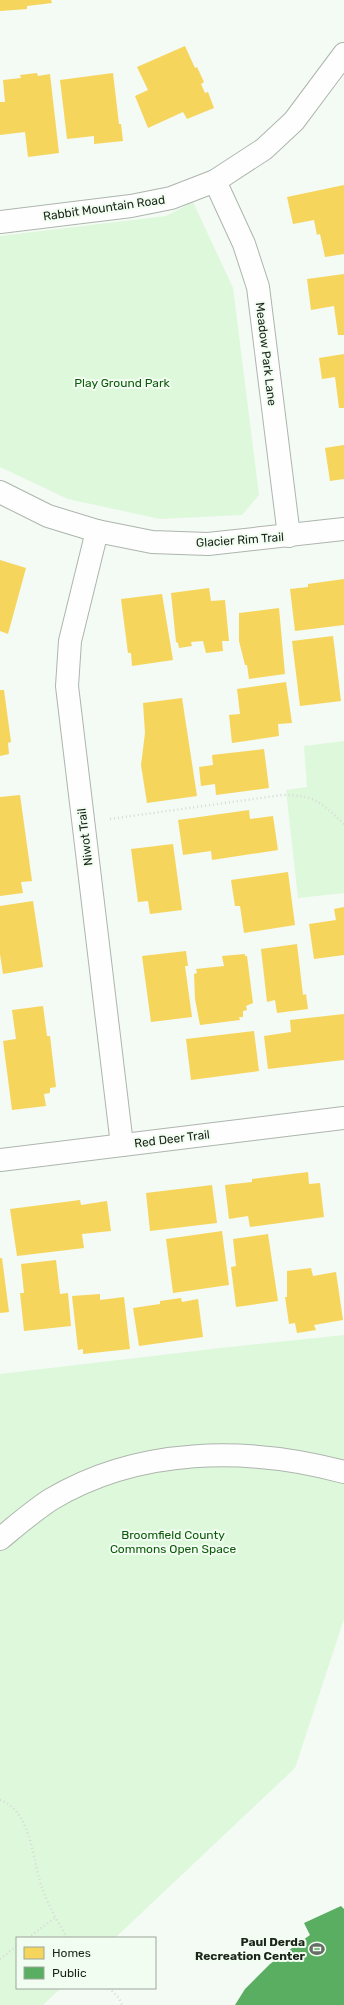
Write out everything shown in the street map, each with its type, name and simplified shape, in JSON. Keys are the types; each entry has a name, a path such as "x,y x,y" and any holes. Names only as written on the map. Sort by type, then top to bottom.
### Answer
{"street":[{"name":"Rabbit Mountain Road","path":"0,222 131,206 171,198 214,181 264,149 294,121 344,54"},
{"name":"Meadow Park Lane","path":"214,181 244,244 258,287 289,536"},
{"name":"Glacier Rim Trail","path":"0,492 48,516 97,531 152,542 208,544 344,529"},
{"name":"Niwot Trail","path":"97,531 70,641 67,686 122,1145"},
{"name":"Red Deer Trail","path":"0,1160 344,1118"},
{"path":"0,1539 22,1519 52,1499 76,1487 105,1475 162,1460 186,1457 264,1457 309,1464 344,1472"}],"path":[{"path":"83,822 282,795 303,795 317,801 344,824"},
{"path":"0,1800 18,1812 27,1828 35,1866 43,1892 66,1937"},
{"path":"29,1937 56,1917"},
{"path":"0,1959 16,1947"},
{"path":"110,1989 119,1998 122,2005"}],"green space":[{"name":"Play Ground Park","path":"193,202 233,288 259,495 242,515 160,519 68,499 0,467 0,236 166,216"},
{"path":"344,741 344,893 298,898 286,790 307,787 304,746"},
{"name":"Broomfield County Commons Open Space","path":"344,1335 344,1619 295,1768 116,1937 16,1937 16,1989 60,1989 43,2005 0,2005 0,1374"}],"building: Homes":[{"path":"0,0 51,0 52,3 27,6 27,9 0,11"},
{"path":"185,46 195,68 197,67 204,82 201,84 205,93 208,92 214,108 187,119 183,112 148,128 135,96 148,90 137,67"},
{"path":"37,73 38,76 50,74 59,153 28,157 25,132 0,135 0,102 5,102 3,80 21,78 20,75"},
{"path":"113,73 119,124 121,124 123,141 94,144 94,136 67,139 60,80"},
{"path":"344,185 344,254 325,257 320,234 317,235 314,220 293,224 287,197"},
{"path":"344,274 344,335 338,335 334,306 311,310 307,279"},
{"path":"344,354 344,408 339,408 335,377 322,379 319,358"},
{"path":"344,445 344,479 330,481 325,448"},
{"path":"0,560 26,568 8,634 0,631"},
{"path":"344,579 344,625 295,631 290,589 308,587 308,584"},
{"path":"209,588 211,601 225,600 229,641 222,641 223,651 206,653 203,641 191,642 192,646 179,648 178,643 176,642 171,593"},
{"path":"162,594 173,660 132,666 131,653 128,653 121,599"},
{"path":"279,608 285,674 249,679 247,665 245,665 239,641 239,613"},
{"path":"333,636 341,701 300,706 292,641"},
{"path":"286,682 292,723 278,724 279,736 232,743 229,715 240,714 237,689"},
{"path":"0,690 4,690 11,742 8,743 9,754 0,756"},
{"path":"182,698 197,796 147,803 141,765 145,733 143,703"},
{"path":"264,749 269,788 216,795 215,784 201,786 199,767 213,765 212,755"},
{"path":"20,795 32,881 21,882 23,893 0,896 0,797"},
{"path":"249,810 250,819 273,816 278,850 212,860 211,851 183,855 178,820"},
{"path":"173,844 182,910 150,914 148,901 138,902 131,849"},
{"path":"288,872 295,925 244,933 240,906 235,906 231,880"},
{"path":"33,901 43,967 3,974 0,954 0,906"},
{"path":"344,907 344,955 314,959 309,924 336,920 334,909"},
{"path":"297,944 303,995 306,994 308,1009 277,1013 275,1000 267,1002 261,949"},
{"path":"186,951 188,966 185,966 192,1017 151,1022 142,956"},
{"path":"245,954 245,956 247,956 253,1003 246,1006 247,1010 243,1011 243,1017 239,1017 240,1020 200,1025 195,999 194,974 197,973 196,969 224,966 222,956"},
{"path":"43,1006 47,1036 50,1036 56,1087 50,1088 50,1093 44,1094 46,1106 12,1110 3,1041 16,1039 12,1010"},
{"path":"344,1014 344,1060 268,1069 264,1036 291,1032 290,1020"},
{"path":"254,1031 259,1071 191,1080 186,1039"},
{"path":"308,1172 309,1184 320,1183 324,1217 250,1227 248,1216 229,1219 225,1185 252,1182 252,1179"},
{"path":"212,1185 217,1223 150,1231 146,1193"},
{"path":"80,1200 81,1205 107,1201 111,1231 82,1234 84,1248 17,1256 10,1209"},
{"path":"222,1231 229,1285 173,1293 166,1239"},
{"path":"268,1234 278,1301 236,1307 231,1267 236,1266 233,1239"},
{"path":"0,1258 2,1258 9,1312 0,1313"},
{"path":"56,1260 60,1294 68,1293 71,1326 24,1331 20,1293 24,1293 21,1264"},
{"path":"311,1268 313,1276 336,1272 343,1320 314,1325 316,1330 297,1333 295,1323 289,1324 285,1297 287,1297 287,1271"},
{"path":"100,1294 100,1300 124,1297 130,1349 83,1354 83,1349 78,1350 72,1296"},
{"path":"181,1298 182,1302 198,1299 203,1337 139,1346 133,1308 160,1304 160,1301"}],"building: Public":[{"name":"Paul Derda Recreation Center","path":"341,1906 344,1909 344,2005 235,2005 245,1989 270,1964 310,1935 304,1923"}],"place":[{"name":"Paul Derda Recreation Center","path":"317,1949"}]}
